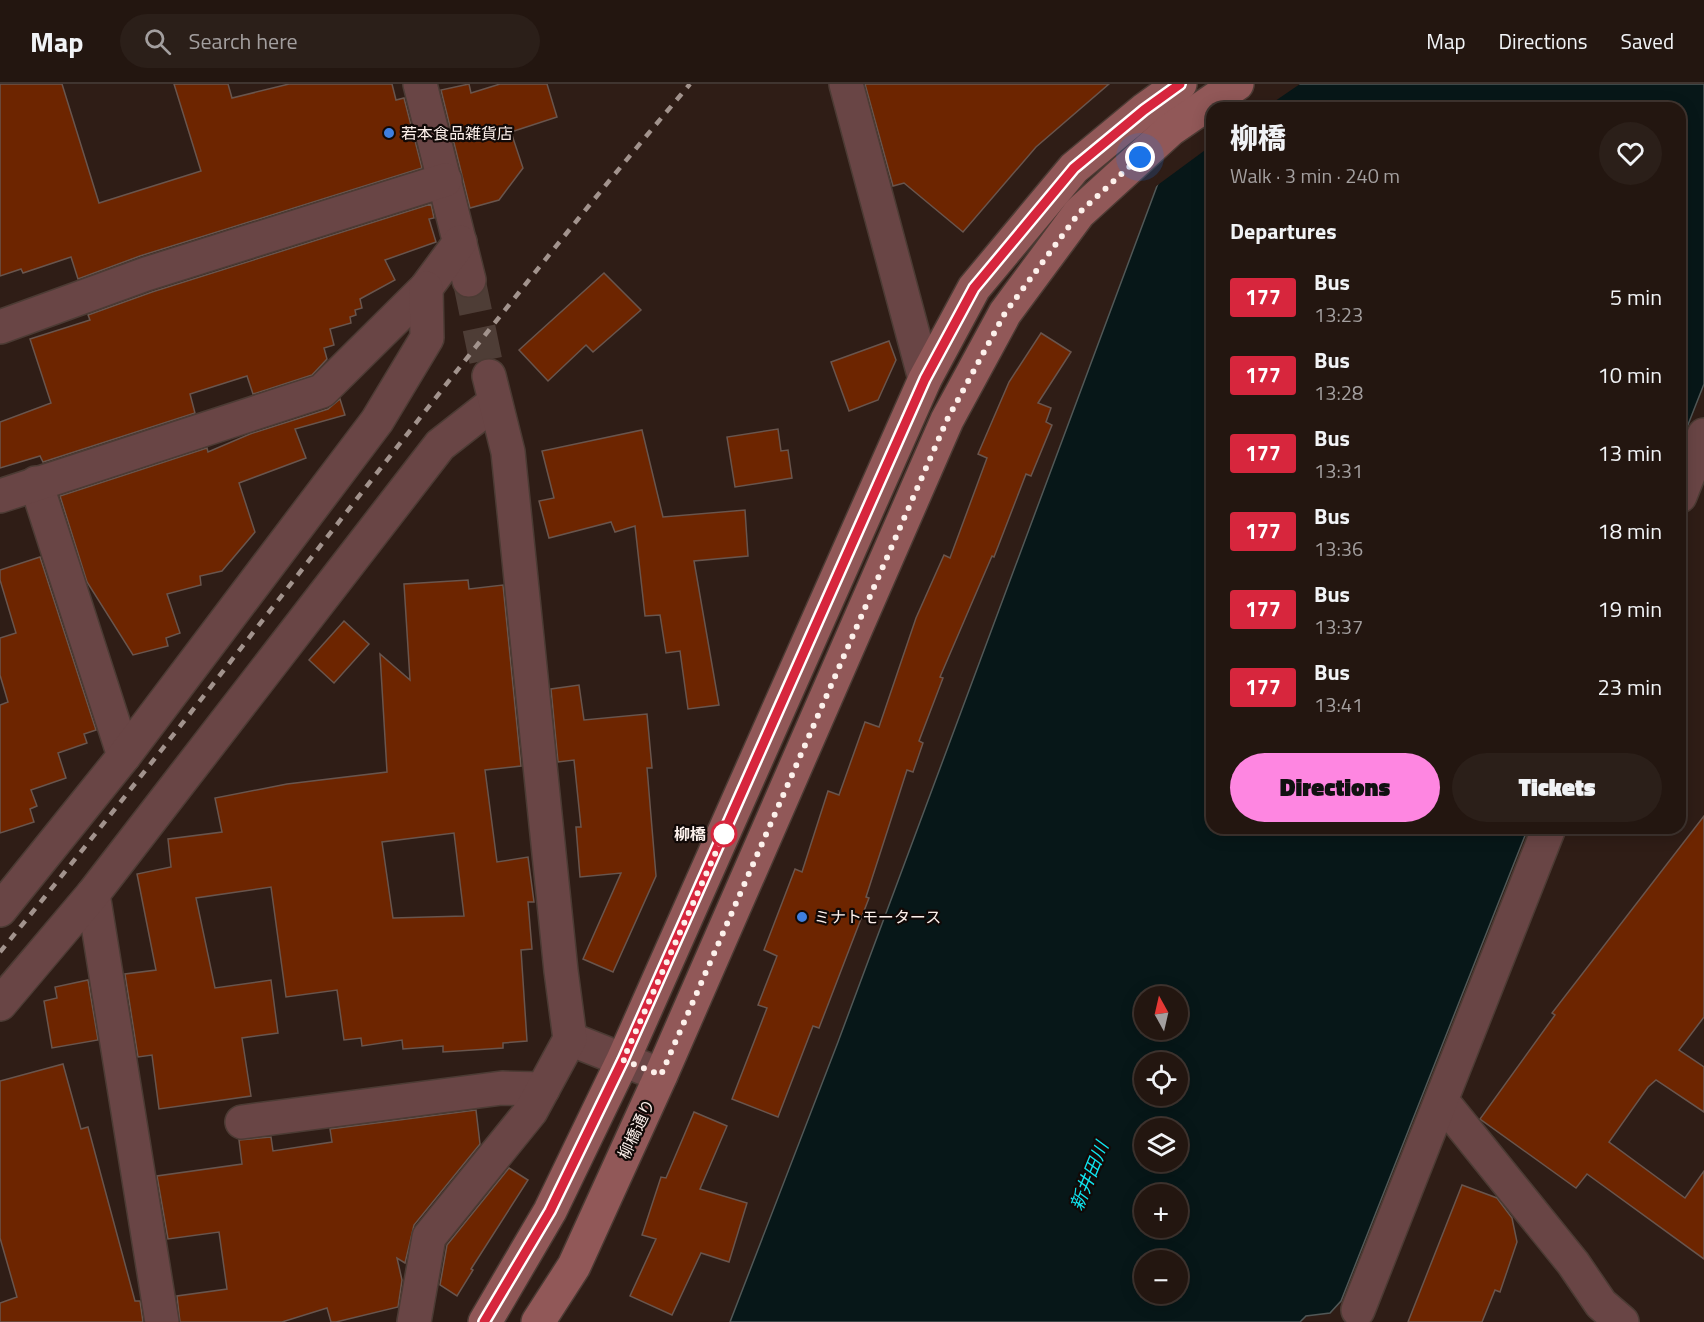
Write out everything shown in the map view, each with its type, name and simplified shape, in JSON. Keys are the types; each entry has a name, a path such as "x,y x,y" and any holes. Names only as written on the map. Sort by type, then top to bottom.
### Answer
{"street":[{"path":"420,84 469,280"},
{"path":"846,84 925,379"},
{"path":"484,1322 550,1211 623,1060 925,379 974,288 1074,168 1144,110 1180,84"},
{"name":"柳橋通り","path":"1211,102 1237,84"},
{"name":"柳橋通り","path":"538,1322 574,1266 661,1075 947,420 1005,313 1079,213 1170,130 1206,105"},
{"path":"0,327 146,274 445,180"},
{"path":"0,496 322,391 426,288 460,242"},
{"path":"0,910 124,756 377,421 427,338 426,288"},
{"path":"0,1004 93,894 440,445 492,389 508,452 561,971 570,1039 531,1111 429,1237 414,1322"},
{"path":"1686,481 1704,435"},
{"path":"36,483 124,756"},
{"path":"1358,1310 1547,834"},
{"path":"93,894 162,1322"},
{"path":"570,1039 661,1075"},
{"path":"242,1122 502,1088 543,1089"},
{"path":"1442,1101 1573,1263 1601,1304 1622,1322"}],"water":[{"name":"新井田川","path":"1195,84 1704,84 1704,384 1686,430 1686,102 1206,102 1206,834 1526,834 1341,1301 1330,1313 1306,1316 1300,1322 730,1322 838,1042"}],"pier":[{"path":"1192,84 1300,84 1274,102 1206,102 1206,149 1155,187"}],"building":[{"path":"0,84 62,84 99,203 201,171 174,84 228,84 232,98 289,84 392,84 396,100 404,98 422,168 140,256 78,279 71,257 23,273 21,269 0,276"},
{"path":"469,84 471,93 500,84 547,84 557,117 511,132 523,168 499,200 470,208 441,90"},
{"path":"865,84 1109,84 1036,147 963,232 904,183 893,186"},
{"path":"431,204 434,218 429,219 436,242 385,260 395,280 360,299 362,308 355,310 356,315 350,317 351,323 330,329 334,345 324,348 327,359 312,375 253,394 247,376 190,394 195,413 43,462 40,456 0,468 0,422 51,403 30,339 90,320 88,315 152,292"},
{"path":"604,273 641,310 593,352 586,345 548,381 519,350"},
{"path":"1041,333 1071,352 1038,403 1051,408 1046,422 1052,425 1031,476 1026,474 994,557 992,556 940,677 943,678 919,741 923,743 913,772 907,770 866,897 869,898 819,1028 813,1026 778,1117 732,1099 767,1008 758,1005 777,956 764,950 795,869 802,872 828,791 839,795 865,722 879,727 916,618 944,555 950,558 987,458 978,454 1009,382"},
{"path":"889,341 896,360 878,400 849,411 831,362"},
{"path":"340,399 345,415 295,429 306,458 239,483 255,532 222,571 200,576 201,585 167,594 180,633 166,638 168,646 133,655 87,582 60,496 207,448 208,452 250,434 328,409"},
{"path":"778,429 781,451 788,450 792,478 735,487 727,437"},
{"path":"642,430 663,517 745,510 748,556 694,561 719,705 688,709 680,651 666,653 660,615 645,616 635,526 615,532 611,522 549,538 539,501 554,498 542,451"},
{"path":"40,557 96,730 84,734 87,743 58,753 66,778 31,790 37,806 30,809 34,822 0,833 0,705 8,702 0,675 0,638 16,633 0,580 0,570"},
{"path":"468,580 469,589 503,585 521,766 485,770 497,862 528,857 534,902 528,902 532,949 521,950 527,1041 503,1043 503,1048 443,1052 443,1046 403,1049 402,1040 362,1046 361,1038 344,1040 337,990 286,997 271,887 196,898 215,988 271,980 278,1033 242,1038 251,1096 159,1109 152,1055 138,1057 125,974 156,970 137,874 171,867 168,839 222,832 215,798 287,784 387,772 380,654 410,680 404,584","holes":["454,833 464,916 393,918 382,842"]},
{"path":"344,621 369,644 334,683 309,660"},
{"path":"579,685 584,720 647,714 652,768 647,768 656,876 613,972 583,959 621,873 580,877 576,827 581,827 574,760 558,762 551,689"},
{"path":"1704,816 1704,1017 1679,1050 1704,1067 1704,1112 1656,1080 1648,1087 1609,1142 1685,1198 1704,1171 1704,1259 1587,1174 1576,1188 1480,1119 1555,1015 1552,1013"},
{"path":"88,980 98,1040 52,1048 44,1001 57,998 55,987"},
{"path":"63,1064 81,1129 88,1127 135,1301 140,1301 143,1322 0,1322 0,1303 17,1297 0,1238 0,1081"},
{"path":"476,1110 480,1144 414,1225 405,1263 397,1258 402,1280 398,1307 336,1322 331,1322 327,1308 282,1322 180,1322 177,1296 227,1289 219,1232 168,1239 157,1176 242,1164 239,1140 271,1137 273,1151 332,1142 330,1129"},
{"path":"694,1112 727,1126 700,1189 747,1203 729,1262 701,1253 672,1315 630,1296 656,1239 642,1235 661,1177 666,1178"},
{"path":"509,1168 528,1180 471,1269 473,1270 457,1296 440,1285 447,1245"},
{"path":"1462,1185 1497,1198 1512,1218 1517,1242 1500,1292 1495,1290 1482,1322 1408,1322"}],"tunnel":[{"path":"469,280 489,376"}],"railway":[{"path":"0,952 173,735 514,298 690,84"}],"bus line":[{"name":"177","path":"484,1322 550,1211 614,1079 925,379 974,288 1074,168 1144,110 1180,84"}],"place":[{"name":"若本食品雑貨店","path":"389,133"},
{"name":"柳橋","path":"724,834"},
{"name":"ミナトモータース","path":"802,917"}],"route":[{"path":"724,834 623,1060 661,1075 947,420 1005,313 1079,213 1140,157"}]}
